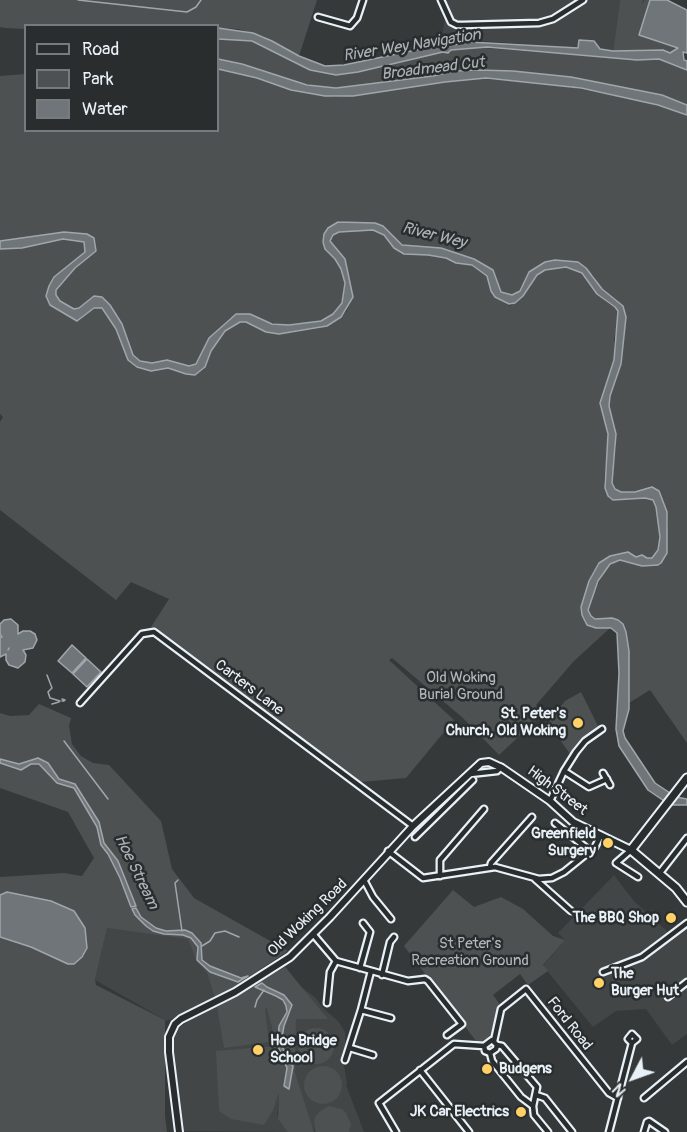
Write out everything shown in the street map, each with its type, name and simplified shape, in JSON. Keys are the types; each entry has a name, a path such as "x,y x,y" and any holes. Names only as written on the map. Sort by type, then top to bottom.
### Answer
{"main road":[{"name":"Old Woking Road","path":"179,1132 170,1069 169,1044 171,1033 181,1019 235,992 290,957 413,826 468,774 481,763 489,762 498,765"},
{"name":"High Street","path":"498,765 550,801 573,822 631,850 676,888 687,902"},
{"path":"631,850 687,778"}],"street":[{"path":"318,17 350,26 357,18 363,0"},
{"path":"441,0 451,22 463,25 539,23 553,19 583,0"},
{"name":"Carters Lane","path":"80,703 142,634 154,632 413,826"},
{"path":"550,801 564,771 585,741 602,729"},
{"path":"564,771 589,788 607,779"},
{"path":"603,773 610,785"},
{"path":"414,837 472,780"},
{"path":"438,802 444,808"},
{"path":"440,876 440,860 484,809"},
{"path":"490,867 532,816"},
{"path":"555,823 590,850"},
{"path":"535,879 552,878 564,872 596,845 601,835"},
{"path":"659,874 684,846 687,838"},
{"path":"631,850 616,863 638,877"},
{"path":"388,852 423,878 481,871 490,867 508,869 535,879 571,911"},
{"path":"422,885 423,878"},
{"path":"547,889 552,878"},
{"path":"364,879 373,897 391,919"},
{"path":"360,968 370,932 363,923"},
{"path":"603,972 642,957 687,923"},
{"path":"313,934 336,962 408,981 425,979 428,981 462,1024 447,1035"},
{"path":"382,975 390,942 394,937"},
{"path":"327,1003 330,972 336,962"},
{"path":"345,1060 371,971"},
{"path":"668,997 687,982"},
{"name":"Ford Road","path":"495,1043 501,1009 526,989 609,1093 618,1098"},
{"path":"361,1010 392,1018"},
{"path":"396,1132 379,1103 449,1048 458,1043 484,1046 490,1041 504,1047 537,1087 533,1106 534,1114 548,1132"},
{"path":"490,1053 496,1049 495,1043"},
{"path":"609,1132 632,1043"},
{"path":"484,1046 485,1051 490,1053 492,1061 521,1097 533,1106"},
{"path":"350,1048 374,1055"},
{"path":"644,1098 687,1062"},
{"path":"420,1070 469,1132"},
{"path":"536,1095 545,1098 572,1132"},
{"path":"644,1132 649,1120 665,1132"}],"shaded area":[{"path":"437,0 620,0 613,51 600,49 579,40 579,48 480,41 459,45 440,45 445,20"},
{"path":"614,875 634,901 668,932 687,918 687,1034 672,1045 646,1009 616,1011 593,1027 543,966 565,940 558,933"},
{"path":"107,927 189,939 197,962 207,973 215,999 167,1021 95,980"},
{"name":"Hoe Bridge School","path":"286,967 300,986 316,998 322,1007 338,1021 345,1032 345,1047 342,1053 346,1085 364,1132 315,1132 306,1116 280,1088 277,1116 293,1132 184,1131 178,1106 172,1042 176,1030 192,1018 256,988"}],"green space":[{"path":"0,0 317,0 299,56 263,36 238,29 219,28 219,24 24,24 24,29 0,27"},
{"path":"620,0 643,0 642,5 644,0 650,0 639,35 678,48 670,53 663,50 613,51"},
{"path":"219,39 252,41 310,70 336,75 358,72 442,51 473,47 637,60 659,59 687,70 687,105 662,95 571,77 501,70 454,71 349,88 322,87 219,59"},
{"path":"219,69 306,93 337,97 473,78 559,85 637,100 687,115 687,743 650,690 629,703 628,686 614,619 595,620 588,610 589,603 607,566 620,560 642,566 667,553 668,526 663,501 642,491 621,492 615,489 612,483 616,447 614,424 609,406 621,364 625,311 618,301 602,289 593,275 555,260 527,276 520,291 512,296 501,292 493,270 474,259 441,248 402,245 383,226 363,222 338,222 328,228 324,234 325,249 341,269 345,283 342,303 333,314 321,321 289,325 231,317 209,338 196,364 184,366 172,361 152,363 140,361 133,355 122,324 110,305 94,296 79,308 74,309 60,301 56,295 56,290 75,268 96,251 94,238 87,234 64,232 0,241 0,76 24,74 24,132 219,132"},
{"name":"Old Woking Burial Ground","path":"373,230 384,235 394,248 415,255 446,258 482,270 487,276 495,297 510,306 523,296 537,275 550,268 566,267 582,273 605,301 618,310 614,360 600,403 606,423 608,448 604,482 613,500 645,498 653,500 660,537 658,550 652,558 603,559 597,566 589,581 581,607 596,628 610,628 574,661 536,705 541,716 499,755 463,718 392,658 389,660 454,720 406,778 361,782 151,627 169,599 131,582 116,600 0,510 0,422 3,417 0,414 0,249 22,248 63,239 84,242 85,252 54,277 46,296 51,305 87,313 94,308 102,308 116,329 124,349 144,370 168,368 195,375 204,369 211,351 225,331 240,322 246,322 266,332 289,333 320,328 333,323 346,312 351,302 342,255 330,241 335,233"},
{"path":"581,692 598,726 570,754 548,723 565,701"},
{"path":"39,704 71,718 69,726 72,744 81,756 93,763 109,765 161,821 172,869 194,898 288,951 215,999 207,973 197,962 188,939 107,928 95,980 96,985 165,1020 167,1132 0,1132 0,877 64,873 82,876 94,858 68,812 0,788 0,713 10,716 29,715"},
{"name":"St Peter's Recreation Ground","path":"453,890 474,907 501,897 523,909 553,936 565,940 543,965 548,971 528,985 520,974 493,995 501,1006 497,1012 495,1031 479,1045 404,946"},
{"path":"285,967 328,1019 296,1019 295,1073 314,1132 288,1132 278,1119 279,1092 273,1110 264,1125 231,1119 219,1111 216,1051 276,1046 280,1066 281,1063 267,1008 265,1009 269,1042 224,1048 217,1007"},
{"path":"316,1028 328,1034 334,1046 328,1058 316,1064 304,1058 298,1046 304,1034"},
{"path":"323,1066 337,1071 342,1085 337,1099 323,1104 309,1099 304,1085 309,1071"},
{"path":"329,1106 342,1109 346,1113 351,1124 349,1132 316,1132 315,1117"}],"water":[{"path":"650,0 667,0 687,10 687,53 683,52 684,60 687,61 687,70 659,59 637,60 487,47 451,50 448,53 443,52 336,75 310,70 252,41 219,39 219,28 253,33 325,66 344,65 440,45 442,47 469,42 578,48 579,40 594,41 600,49 613,51 663,50 670,53 678,48 639,35"},
{"name":"Broadmead Cut","path":"219,59 242,64 307,85 336,88 433,76 454,71 513,71 571,77 662,95 687,105 687,115 658,105 581,88 486,78 353,96 325,96 291,90 257,78 219,69"},
{"path":"338,222 375,223 383,226 402,245 441,248 474,259 493,270 501,292 512,295 520,291 529,272 545,262 555,260 578,262 586,268 602,289 623,306 626,317 621,364 609,406 616,434 612,483 615,489 621,492 635,492 652,487 659,491 667,512 667,553 658,565 642,566 620,560 610,564 598,581 588,610 595,619 618,620 623,624 626,632 629,651 629,709 623,731 625,738 655,783 676,797 687,799 687,805 670,805 648,790 619,746 616,729 619,673 617,633 611,628 596,628 587,625 582,615 581,607 589,581 599,563 610,556 628,552 636,557 642,555 652,558 658,550 660,537 653,500 645,498 613,500 608,496 605,488 608,434 600,403 614,360 618,311 597,294 582,273 566,267 545,270 537,275 523,296 515,303 509,304 495,297 487,276 472,265 428,255 404,254 394,248 384,235 373,230 339,232 333,235 330,241 345,259 353,297 341,317 327,326 279,334 266,332 246,322 240,322 225,331 211,351 205,367 195,375 168,368 151,371 137,367 128,360 116,329 102,308 94,308 77,321 50,305 46,296 49,286 54,277 85,252 84,242 63,239 22,248 0,249 0,241 64,232 87,234 94,238 96,251 75,268 56,290 60,301 74,309 79,308 94,296 102,297 122,324 133,355 140,361 152,363 167,360 189,366 196,364 209,338 236,314 250,314 272,324 289,325 321,321 333,314 342,303 345,283 341,269 325,249 323,242 328,228"},
{"path":"11,619 18,625 18,634 30,631 35,634 37,640 33,648 23,650 26,655 25,662 18,668 9,665 6,654 0,657 0,637 2,637 0,624 4,620"},
{"path":"72,645 86,658 72,673 58,661"},
{"path":"87,659 101,672 87,687 73,674"},
{"path":"38,758 48,763 59,779 75,784 99,822 104,843 118,861 136,906 131,907 120,878 101,845 97,827 74,788 57,783 39,764 31,764 21,770 0,763 0,759 19,764"},
{"path":"7,892 51,901 74,911 85,928 87,948 82,957 74,964 68,964 31,947 0,937 0,895"},
{"path":"136,908 141,917 156,928 166,931 185,930 192,933 201,943 202,960 210,966 241,978 248,976 238,982 210,972 197,960 198,947 191,938 153,931 135,915 132,909"},
{"path":"262,983 284,995 292,1005 284,1026 281,1043 288,1061 293,1066 289,1089 284,1086 287,1068 278,1046 279,1026 287,1012 286,1006 283,1000 255,987"}],"waterway":[{"path":"78,0 187,12 196,7 201,0"},
{"path":"47,675 52,688 48,692 50,698 60,701"},
{"path":"52,704 59,702"},
{"path":"64,741 108,799"},
{"path":"178,880 175,883 182,931"},
{"path":"202,946 210,941 215,933 225,931 239,937"},
{"path":"255,1007 264,990"}],"place":[{"name":"St. Peter's Church, Old Woking","path":"578,723"},
{"name":"Greenfield Surgery","path":"608,843"},
{"name":"The BBQ Shop","path":"671,918"},
{"name":"The Burger Hut","path":"599,983"},
{"name":"Hoe Bridge School","path":"258,1050"},
{"name":"Budgens","path":"487,1069"},
{"name":"JK Car Electrics","path":"521,1112"}],"water label":[{"name":"River Wey Navigation","path":"412,46"},
{"name":"River Wey","path":"434,236"},
{"name":"Hoe Stream","path":"136,872"}]}
